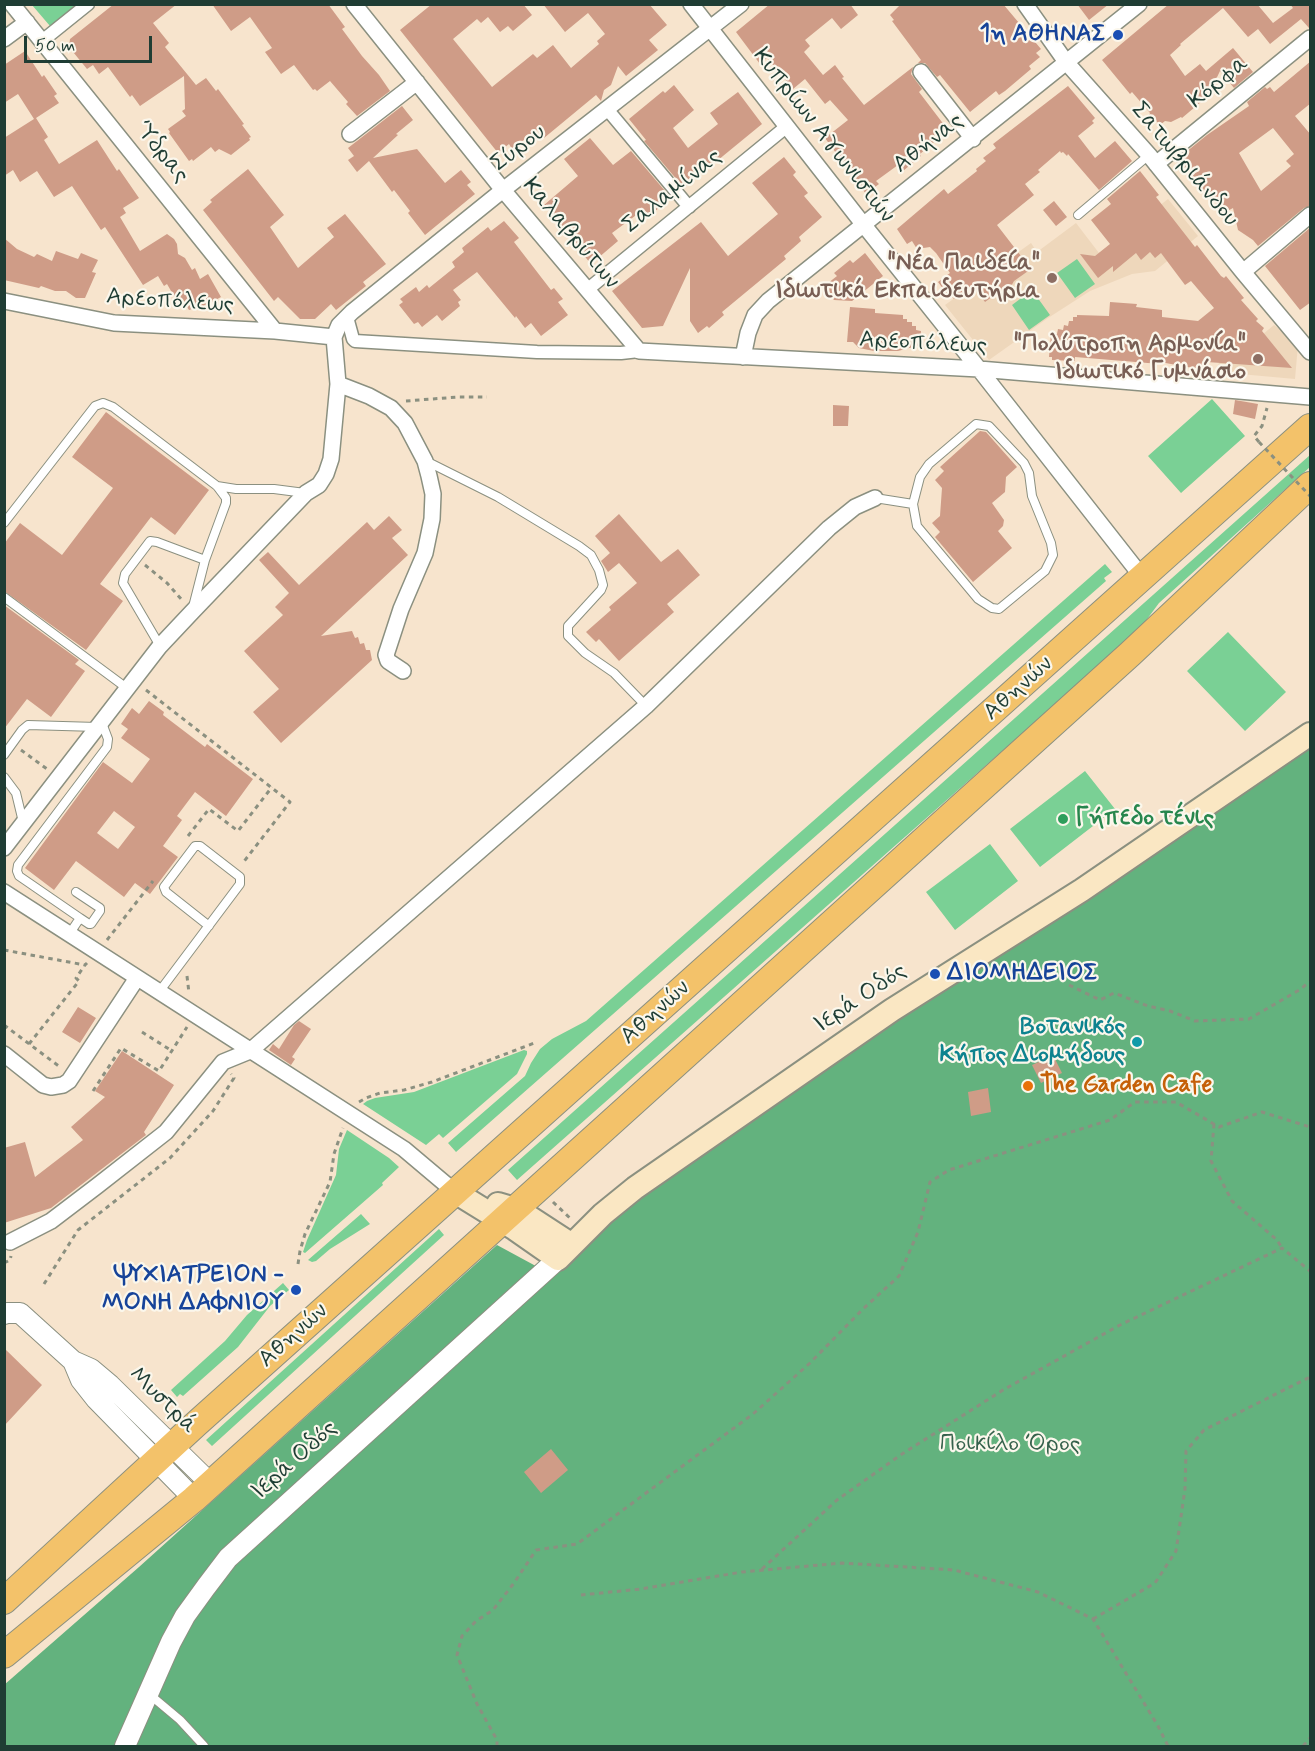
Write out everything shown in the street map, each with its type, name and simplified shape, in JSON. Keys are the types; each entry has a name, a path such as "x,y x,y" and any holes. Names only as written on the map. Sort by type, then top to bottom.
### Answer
{"highway":[{"name":"Αθηνών","path":"4,1600 164,1453 1311,427"},
{"name":"Αθηνών","path":"4,1655 202,1492 1130,654 1311,485"}],"main road":[{"name":"Ιερά Οδός","path":"572,1245 603,1214 635,1188 892,1010 1082,890 1311,734"},
{"path":"455,1192 572,1245"}],"street":[{"name":"Ύδρας","path":"12,4 275,331"},
{"path":"42,41 88,4"},
{"name":"Καλαβρύτων","path":"354,4 503,190 639,351"},
{"name":"Κυπρίων Αγωνιστών","path":"691,4 786,128 980,369 1143,578"},
{"name":"Σύρου","path":"334,337 339,325 347,317 503,190 741,4"},
{"name":"Σατωβριάνδου","path":"1025,4 1066,62 1152,159 1311,352"},
{"name":"Αθήνας","path":"743,357 755,315 768,301 1139,4"},
{"path":"4,39 27,22"},
{"name":"Κόρφα","path":"1152,159 1311,38"},
{"path":"921,72 973,139"},
{"path":"350,134 417,82"},
{"path":"607,109 689,207"},
{"name":"Σαλαμίνας","path":"586,290 786,128"},
{"path":"1243,272 1311,215"},
{"name":"Αρεοπόλεως","path":"4,301 114,323 275,331 334,337"},
{"path":"347,317 355,341 537,352 621,353 639,351"},
{"path":"4,848 160,646 306,493 319,485 331,459 338,384 334,337"},
{"name":"Αρεοπόλεως","path":"639,351 980,369 1311,397"},
{"path":"338,384 369,396 391,408 405,423 425,461 433,494 432,519 425,553 401,609 386,655 388,661 403,671"},
{"path":"10,1242 51,1221 166,1132 223,1062 250,1051 646,706 830,528 855,507 876,498"},
{"path":"4,892 404,1149 455,1192"},
{"path":"4,1054 43,1085 51,1087 63,1085 137,978"},
{"name":"Ιερά Οδός","path":"126,1746 171,1642 185,1616 228,1558 572,1245"},
{"name":"Μυστρά","path":"12,1314 73,1361 91,1369 110,1384 164,1453 202,1492"}],"lane":[{"path":"1078,215 1152,159"},
{"path":"4,523 94,406 103,403 112,407 217,486 226,498 205,560 192,612"},
{"path":"976,424 989,426 1024,463 1029,472 1032,496 1051,543 1053,555 1045,571 999,609 992,608 978,599 917,526 912,504 920,477 929,464 976,424"},
{"path":"425,461 498,497 591,555 599,570 603,585 568,626 568,636 585,653 614,673 646,706"},
{"path":"217,486 306,493"},
{"path":"876,498 912,504"},
{"path":"160,646 123,583 125,574 150,541 205,560"},
{"path":"4,597 131,685"},
{"path":"4,755 28,725 100,725 108,739 107,747 18,865 19,876 91,924 100,911 99,908 76,892"},
{"path":"4,777 16,793 24,824"},
{"path":"159,992 209,926 240,884 240,877 200,846 195,846 164,887 166,892 209,926"},
{"path":"70,933 80,918"},
{"path":"148,1693 180,1720 204,1746"}],"path":[{"path":"1267,394 1267,410 1262,426 1254,436 1311,496"},
{"path":"391,408 400,402 412,400 487,397"},
{"path":"137,558 167,583 192,612"},
{"path":"131,685 290,801 242,864 247,869"},
{"path":"12,744 60,778"},
{"path":"188,836 208,809 238,831 272,788"},
{"path":"29,1044 78,981 76,978 153,880"},
{"path":"4,950 86,965"},
{"path":"93,1091 121,1048 159,1071 201,1005 195,1002 189,993 187,976 189,969"},
{"path":"1069,985 1100,1000 1114,993 1148,1006 1170,1011 1195,1022 1249,1019 1311,981"},
{"path":"4,1025 60,1068 66,1083"},
{"path":"142,1032 172,1051"},
{"path":"497,1746 497,1740 477,1704 457,1655 462,1636 476,1621 493,1610 536,1550 577,1544 753,1414 810,1363 899,1276 918,1232 930,1182 949,1170 1110,1120 1135,1102 1176,1102 1219,1127 1262,1112 1311,1127"},
{"path":"1214,1124 1211,1161 1232,1201 1277,1240 1282,1248 1311,1271"},
{"path":"549,1199 572,1245"},
{"path":"761,1570 837,1500 902,1454 1003,1390 1120,1325 1282,1248"},
{"path":"1093,1619 1155,1583 1176,1551 1185,1489 1186,1450 1204,1430 1311,1377"},
{"path":"581,1595 641,1589 742,1572 842,1563 954,1570 1038,1592 1093,1619 1168,1746"},
{"path":"1303,1746 1311,1738"}],"shaded area":[{"name":"\"Νέα Παιδεία\" Ιδιωτικά Εκπαιδευτήρια","path":"1168,199 1198,236 1155,271 1132,274 1090,291 989,360 945,305 1031,243 1037,252 1076,223 1099,253"},
{"name":"\"Πολύτροπη Αρμονία\" Ιδιωτικό Γυμνάσιο","path":"1222,323 1251,344 1274,325 1298,345 1295,379 1218,372"}],"green space":[{"path":"32,5 80,5 50,26"},
{"path":"1077,259 1095,284 1075,298 1057,273"},
{"path":"1032,290 1050,315 1029,330 1012,305"},
{"path":"1212,399 1245,436 1181,493 1148,456"},
{"path":"1310,455 1310,467 1159,603 1139,630 517,1180 508,1170"},
{"path":"1105,564 1112,572 1104,578 1106,581 456,1152 448,1143 525,1076 540,1049 552,1039 586,1021"},
{"path":"1228,632 1286,692 1245,731 1187,671"},
{"name":"Ποικίλο Όρος","path":"1310,734 1310,1746 5,1746 4,1685 139,1567 497,1245 545,1271 572,1245"},
{"name":"Γήπεδο τένις","path":"1085,771 1115,809 1040,867 1010,829"},
{"path":"990,844 1018,881 955,930 926,892"},
{"path":"524,1050 527,1054 517,1074 443,1138 439,1134 426,1145 363,1104 375,1098 414,1092"},
{"path":"347,1130 399,1167 382,1183 383,1185 305,1253 303,1252 307,1240 336,1175 339,1149"},
{"path":"361,1214 370,1224 330,1249 316,1261 308,1260"},
{"path":"439,1229 444,1235 212,1446 206,1440"},
{"path":"283,1283 289,1290 270,1306 238,1347 183,1396 180,1394 177,1397 171,1390 225,1341 247,1315"}],"building":[{"path":"114,4 177,4 153,23 169,43 165,47 196,85 206,78 216,91 218,89 244,124 242,125 251,137 250,140 231,155 219,149 215,152 211,147 193,161 192,159 189,161 168,129 186,116 182,111 185,109 184,76 140,106 132,95 130,97 108,67 99,74 93,65 87,69 69,47 70,39"},
{"path":"212,4 328,4 345,27 342,29 390,91 357,116 330,81 317,91 313,90 294,65 281,74 265,52 272,48 250,17 231,31"},
{"path":"432,4 523,4 532,15 513,31 508,26 500,32 488,17 481,23 477,19 453,39 492,87 533,54 537,58 553,45 571,68 599,44 597,41 605,34 588,13 565,32 543,4 649,4 667,25 649,40 658,50 626,76 618,66 611,85 604,90 601,101 596,95 544,138 537,130 512,149 509,144 498,153 400,30"},
{"path":"770,4 850,4 858,15 841,29 832,18 805,40 810,46 804,52 823,75 835,65 844,77 842,78 864,105 913,67 911,74 922,89 919,92 948,130 903,171 898,165 876,181 879,184 866,194 825,138 848,120 830,100 825,104 805,79 793,89 767,58 760,64 736,32"},
{"path":"901,4 1003,4 1041,49 1036,53 1040,57 1029,66 1031,69 1005,91 999,95 996,91 970,112 940,75 937,77 925,63 918,63 921,60 890,15"},
{"path":"1077,4 1109,4 1089,20"},
{"path":"1169,4 1257,4 1273,23 1293,8 1290,4 1311,4 1311,29 1301,19 1270,44 1258,29 1248,37 1223,8 1170,55 1185,76 1200,64 1206,71 1233,48 1253,72 1234,88 1220,71 1208,96 1182,118 1171,122 1165,121 1160,125 1148,118 1150,113 1132,92 1130,94 1102,60"},
{"path":"25,51 42,77 44,75 57,94 54,96 59,103 36,118 48,137 44,140 59,164 97,140 117,171 119,169 139,198 123,208 126,213 120,217 140,251 167,234 177,244 178,254 185,258 192,270 195,268 200,279 208,274 221,297 199,309 199,307 189,310 183,300 178,303 167,284 164,286 158,276 143,285 105,227 101,230 72,186 54,197 37,171 20,182 13,170 4,176 4,138 34,119 18,94 4,103 4,65"},
{"path":"1311,61 1311,103 1295,116 1311,135 1311,206 1304,208 1258,246 1238,230 1233,208 1222,214 1212,196 1208,198 1197,180 1194,183 1175,161 1249,106 1247,102 1265,87 1267,89 1270,87 1274,92","holes":["1273,128 1294,154 1286,161 1291,166 1261,191 1239,153"]},
{"path":"674,85 694,110 673,128 688,148 718,124 710,113 738,92 762,124 684,188 644,141 646,140 629,119 663,91 665,93"},
{"path":"1068,86 1095,118 1092,121 1094,123 1078,136 1095,158 1115,141 1132,161 1099,190 1068,154 1067,156 1060,151 1025,184 1034,195 997,225 1031,269 1014,281 1010,288 1003,289 985,302 973,285 954,299 950,298 938,282 950,273 936,253 930,247 917,249 912,241 907,244 897,229 944,189 948,194 977,171 976,169 986,161 983,158 996,148 993,144"},
{"path":"402,106 413,120 373,158 417,149 445,183 461,170 471,182 467,185 475,194 425,235 408,213 410,211 394,190 392,192 369,161 357,172 348,160 354,156 348,148"},
{"path":"590,138 613,165 631,151 671,198 648,217 643,210 612,233 618,241 591,264 544,205 578,176 564,159"},
{"path":"784,157 796,172 793,175 808,193 804,196 822,217 799,237 801,241 784,256 786,259 722,312 724,315 709,328 707,326 698,333 690,321 690,268 663,326 642,328 612,291 701,222 728,256 778,214 752,183"},
{"path":"248,169 284,215 270,227 298,268 334,237 327,228 345,214 386,264 363,282 366,286 336,310 331,304 315,319 300,319 278,297 274,301 203,210 212,202 210,200"},
{"path":"1140,171 1159,195 1156,197 1195,247 1197,245 1221,276 1224,278 1226,276 1244,298 1241,300 1258,319 1256,321 1264,328 1262,331 1292,368 1207,362 1206,368 1193,368 1160,362 1160,364 1075,357 1075,361 1052,360 1052,357 1049,357 1051,334 1057,334 1058,329 1063,330 1064,325 1068,326 1069,321 1073,321 1073,317 1077,315 1109,316 1110,302 1137,304 1136,307 1162,310 1162,317 1198,321 1214,308 1191,281 1185,285 1161,253 1155,258 1150,252 1141,260 1136,253 1113,272 1113,266 1098,278 1080,254 1095,256 1110,244 1091,220 1111,204 1107,199"},
{"path":"1054,201 1067,217 1056,226 1043,210"},
{"path":"504,221 519,238 514,242 551,290 554,288 563,299 558,302 568,315 541,336 531,323 525,328 516,316 515,318 477,272 453,290 461,300 458,302 460,306 442,321 437,315 422,327 418,322 414,324 399,305 403,302 400,299 416,287 419,292 427,285 429,288 455,267 452,262 464,252 462,248 488,227 491,231"},
{"path":"1311,227 1311,302 1300,310 1265,266"},
{"path":"4,238 17,249 34,257 37,254 52,261 56,251 78,259 81,253 98,260 92,272 96,273 85,298 76,298 66,291 55,291 41,286 39,288 4,280"},
{"path":"865,253 883,276 852,301 834,300 823,287 837,276 834,273 850,260 853,263"},
{"path":"850,307 875,309 875,313 903,315 903,319 912,322 916,330 921,331 920,346 915,345 914,348 898,351 874,351 859,348 853,342 847,342"},
{"path":"1235,400 1258,404 1255,419 1233,414"},
{"path":"833,405 849,406 848,426 833,426"},
{"path":"106,412 209,490 175,535 151,517 100,584 123,601 86,650 4,591 4,544 20,523 62,555 113,488 72,457"},
{"path":"980,431 986,432 1017,467 1006,477 1005,492 992,503 1004,520 1003,526 998,531 1012,548 973,582 935,537 940,532 932,523 940,516 942,488 935,480 944,471 940,467"},
{"path":"619,514 661,562 678,549 700,575 667,604 674,612 619,661 599,639 596,642 586,632 611,610 609,607 637,583 619,563 608,572 601,561 610,553 595,536"},
{"path":"389,516 402,530 392,538 408,555 321,636 352,631 355,638 358,637 360,644 364,643 366,650 370,650 372,660 281,743 253,712 279,689 244,651 283,615 275,607 289,593 259,560 268,552 299,585 367,522 374,530"},
{"path":"4,605 79,660 75,664 85,671 51,717 27,699 4,729"},
{"path":"149,701 164,712 163,715 205,747 207,744 253,779 226,816 195,792 177,816 182,820 163,846 178,857 150,894 135,883 124,897 76,861 54,890 25,868 103,762 132,783 150,759 121,738 128,729 121,724 132,708 139,714","holes":["114,811 135,827 118,849 97,833"]},
{"path":"78,1007 96,1018 80,1043 62,1032"},
{"path":"299,1021 311,1029 292,1057 295,1059 291,1065 269,1050 273,1044 279,1049"},
{"path":"122,1051 174,1085 144,1132 146,1135 51,1208 4,1223 4,1148 25,1142 35,1177 83,1140 71,1127 105,1097 95,1091"},
{"path":"1053,1055 1062,1073 1041,1083 1032,1065"},
{"path":"988,1088 991,1112 971,1116 968,1092"},
{"path":"4,1348 42,1385 4,1426"},
{"path":"551,1449 568,1470 541,1493 524,1472"}],"place":[{"name":"1η ΑΘΗΝΑΣ","path":"1118,35"},
{"name":"\"Νέα Παιδεία\" Ιδιωτικά Εκπαιδευτήρια","path":"1052,278"},
{"name":"\"Πολύτροπη Αρμονία\" Ιδιωτικό Γυμνάσιο","path":"1258,359"},
{"name":"Γήπεδο τένις","path":"1063,819"},
{"name":"ΔΙΟΜΗΔΕΙΟΣ","path":"935,974"},
{"name":"Βοτανικός Κήπος Διομήδους","path":"1137,1042"},
{"name":"The Garden Cafe","path":"1028,1086"},
{"name":"ΨΥΧΙΑΤΡΕΙΟΝ - ΜΟΝΗ ΔΑΦΝΙΟΥ","path":"296,1290"}]}
